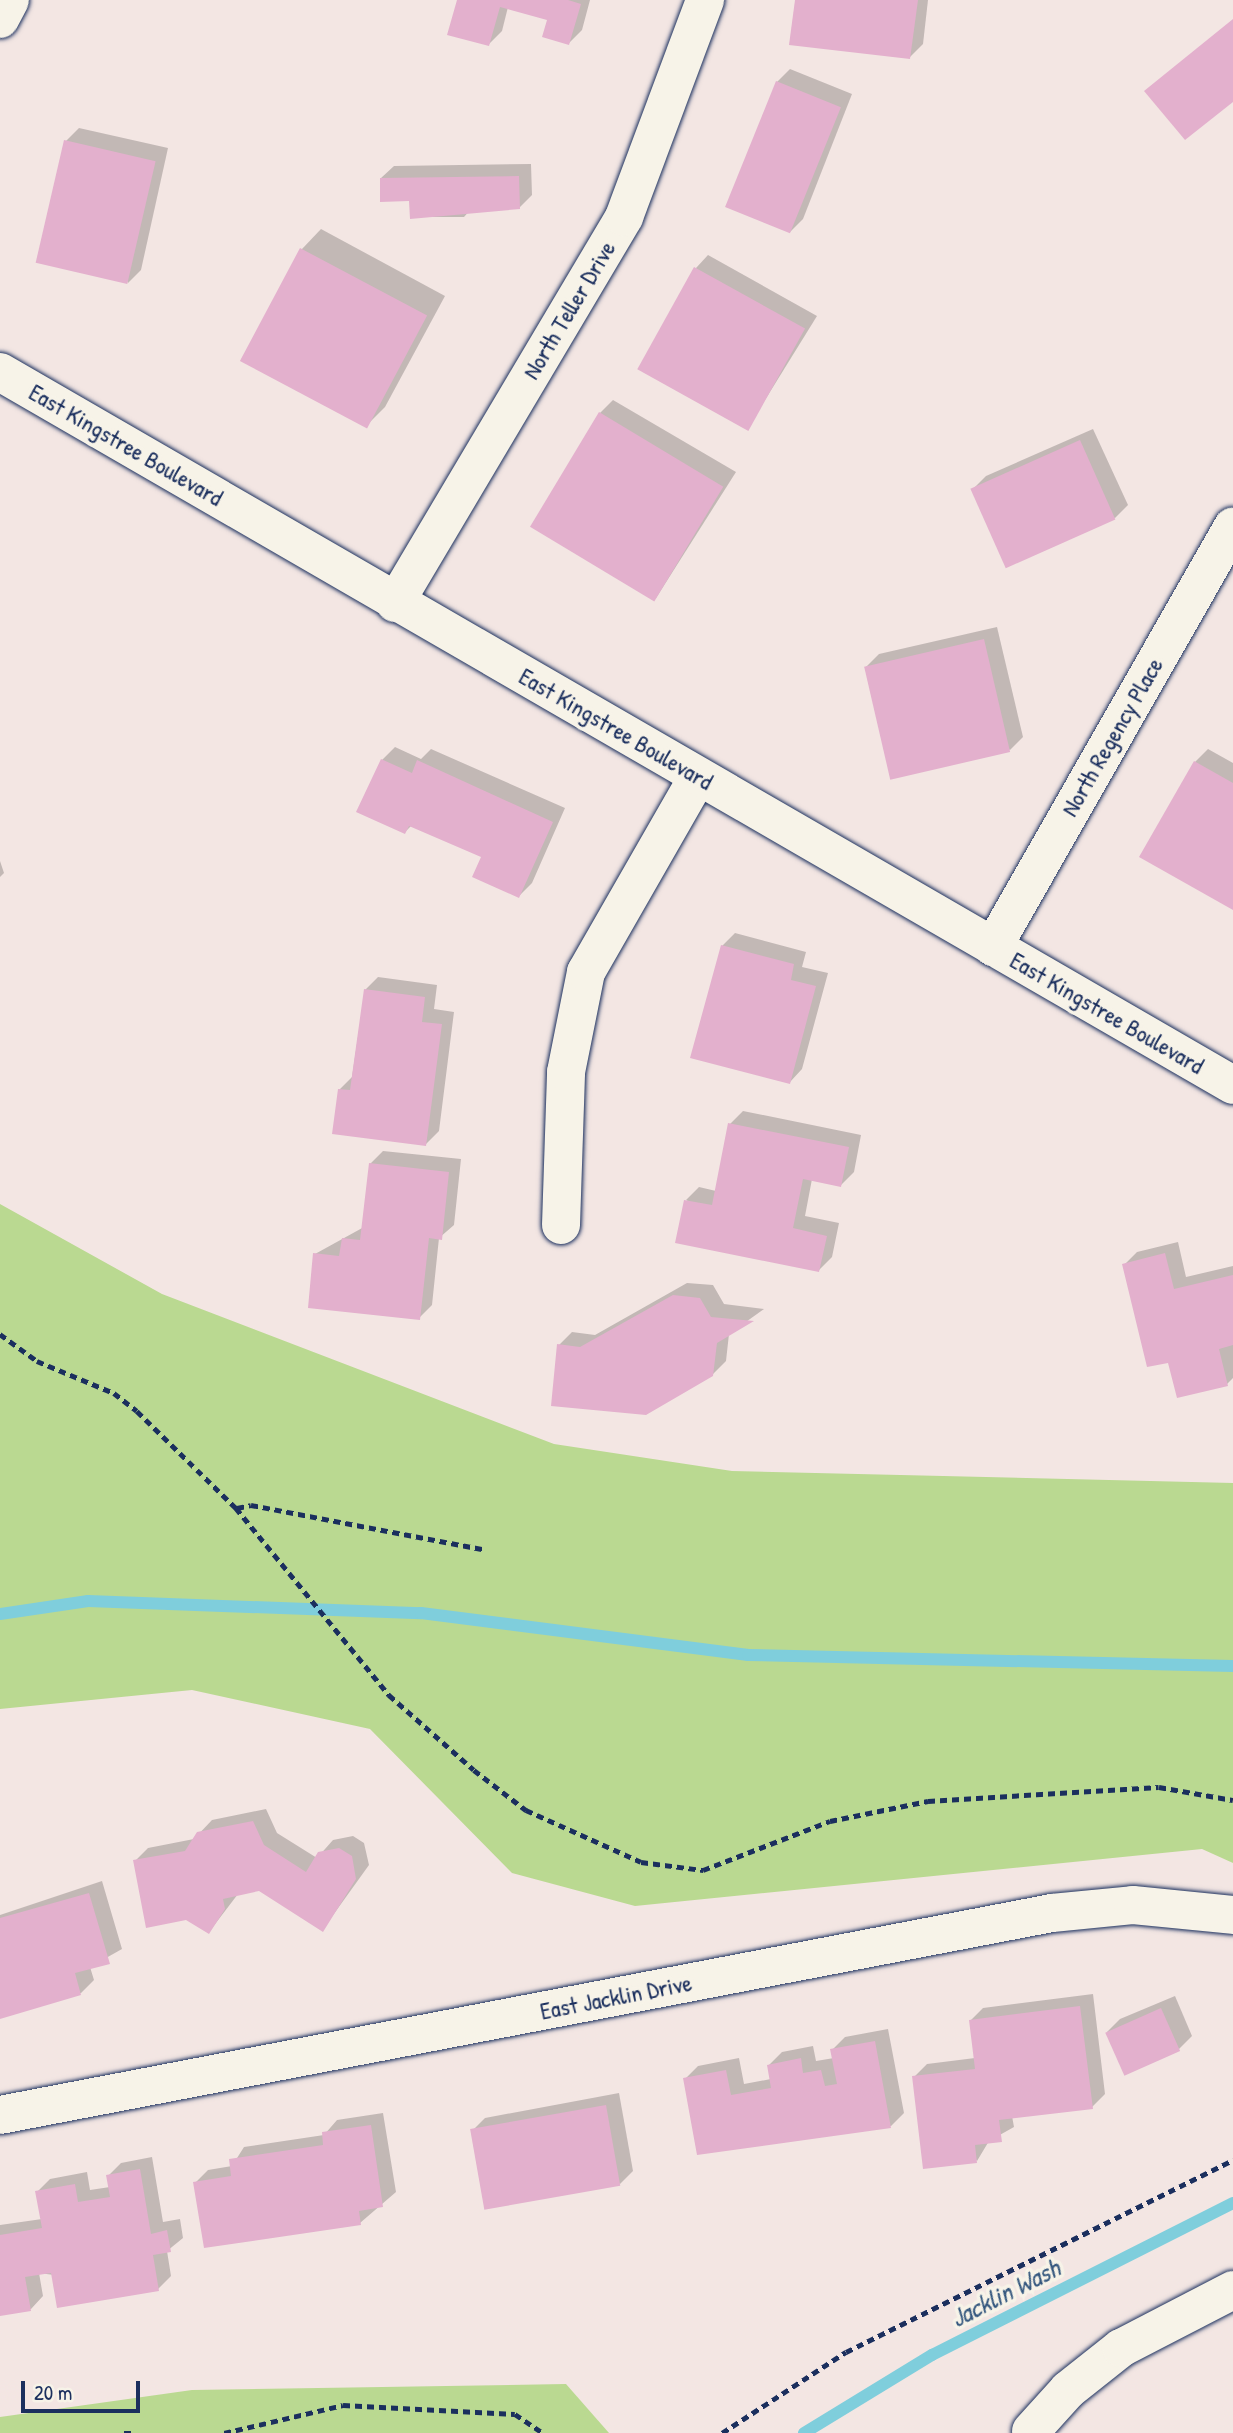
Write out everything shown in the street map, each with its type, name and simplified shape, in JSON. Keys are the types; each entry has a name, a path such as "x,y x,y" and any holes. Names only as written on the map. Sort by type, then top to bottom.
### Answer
{"street":[{"path":"0,19 10,0"},
{"name":"North Teller Drive","path":"395,603 624,217 705,0"},
{"name":"East Kingstree Boulevard","path":"0,372 395,603 1233,1085"},
{"name":"North Regency Place","path":"993,947 1233,527"},
{"path":"561,1225 566,1072 586,972 698,778"},
{"name":"East Jacklin Drive","path":"0,2115 1052,1913 1133,1905 1233,1915"},
{"path":"1031,2431 1068,2390 1121,2348 1233,2290"}],"path":[{"path":"0,1334 37,1361 114,1393 236,1508 358,1659 424,1727 526,1810 641,1862 703,1870 830,1821 928,1801 1159,1787 1233,1800"},
{"path":"236,1508 251,1505 486,1550"},
{"path":"722,2433 846,2352 1233,2160"},
{"path":"224,2433 343,2405 514,2414 543,2433"},
{"path":"124,2433 134,2433"}],"green space":[{"path":"0,1204 162,1294 554,1444 732,1471 1233,1483 1233,1863 1202,1849 635,1906 512,1873 370,1729 192,1690 0,1709"},
{"path":"566,2384 609,2433 0,2433 0,2417 192,2390"}],"building":[{"path":"457,0 568,0 581,4 569,45 542,37 547,20 500,7 489,46 447,35"},
{"path":"795,0 918,0 910,59 789,45"},
{"path":"1233,19 1233,102 1185,140 1144,91"},
{"path":"776,81 841,107 790,233 725,207"},
{"path":"64,140 156,161 127,284 36,263"},
{"path":"519,176 520,209 410,219 409,201 380,202 380,178"},
{"path":"300,248 427,316 367,429 240,361"},
{"path":"694,267 805,329 748,431 637,369"},
{"path":"599,412 723,487 654,602 530,527"},
{"path":"1080,440 1115,519 1006,568 970,489"},
{"path":"984,639 1010,752 890,780 864,667"},
{"path":"381,759 412,773 417,760 553,822 519,898 472,877 481,857 409,826 405,834 356,812"},
{"path":"1194,761 1233,783 1233,910 1139,857"},
{"path":"721,945 794,964 791,980 816,986 790,1084 690,1058"},
{"path":"364,989 425,997 422,1022 442,1024 426,1146 332,1134 338,1089 350,1090"},
{"path":"728,1123 849,1147 841,1187 803,1179 793,1228 827,1236 819,1272 675,1243 684,1200 712,1205"},
{"path":"369,1163 449,1172 442,1240 429,1238 420,1320 308,1308 313,1253 339,1256 342,1238 360,1240"},
{"path":"1165,1253 1174,1289 1233,1275 1233,1345 1219,1349 1228,1386 1177,1398 1168,1363 1147,1367 1122,1264"},
{"path":"673,1295 700,1298 711,1317 754,1321 717,1343 713,1376 646,1415 551,1406 557,1344 580,1347"},
{"path":"253,1821 264,1845 306,1872 318,1852 339,1848 352,1856 356,1879 323,1932 259,1891 223,1899 225,1909 209,1934 186,1920 146,1928 133,1860 185,1851 197,1832"},
{"path":"89,1893 110,1964 75,1973 81,1995 0,2019 0,1918"},
{"path":"1080,2006 1093,2109 999,2120 1002,2142 975,2145 977,2163 923,2169 912,2076 975,2069 969,2020"},
{"path":"1161,2008 1180,2051 1124,2076 1105,2033"},
{"path":"875,2041 891,2128 697,2155 683,2078 726,2070 731,2095 771,2088 767,2065 801,2058 803,2073 821,2070 825,2086 837,2084 830,2049"},
{"path":"606,2105 620,2186 484,2210 470,2129"},
{"path":"371,2125 383,2207 359,2211 361,2225 204,2248 193,2182 231,2176 229,2159 323,2145 322,2132"},
{"path":"140,2169 151,2234 167,2230 171,2252 153,2255 159,2291 57,2308 51,2273 25,2277 31,2311 0,2316 0,2235 42,2228 35,2191 75,2184 78,2202 110,2197 106,2175"}],"waterway":[{"path":"0,1614 88,1601 421,1613 748,1655 1233,1666"},
{"name":"Jacklin Wash","path":"804,2433 932,2355 1233,2203"}]}
